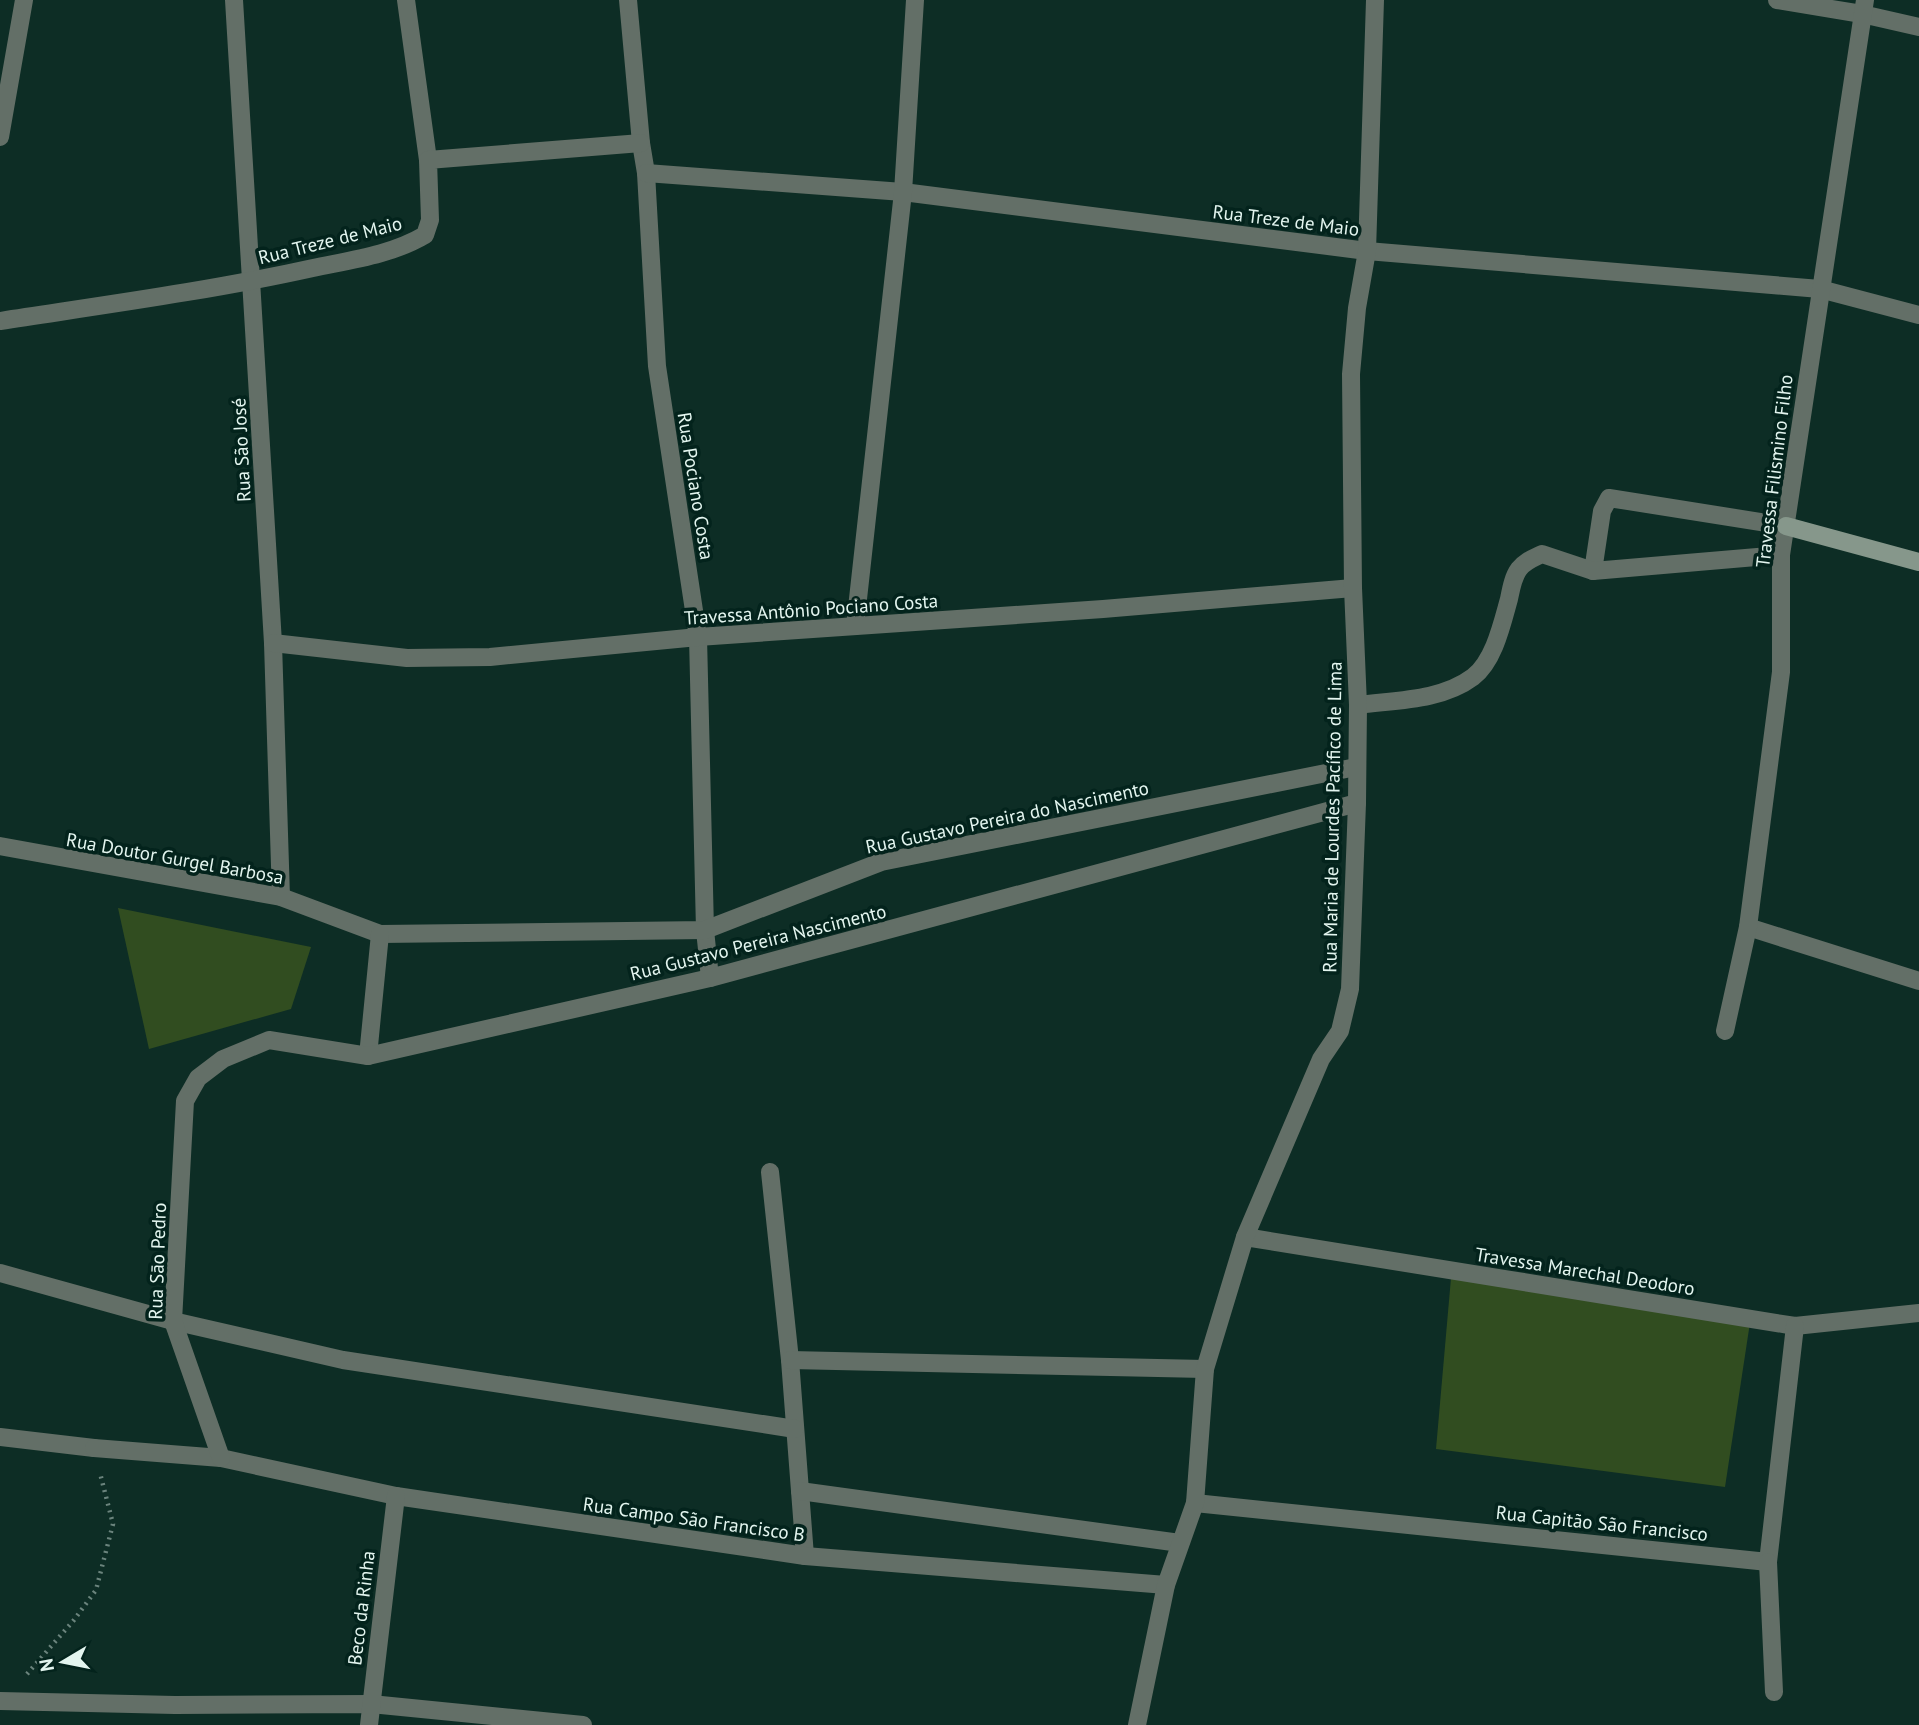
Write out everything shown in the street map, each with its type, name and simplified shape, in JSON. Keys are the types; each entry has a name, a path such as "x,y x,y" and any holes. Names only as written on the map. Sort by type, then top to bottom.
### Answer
{"main road":[{"path":"1786,526 1919,562"}],"street":[{"path":"0,137 24,0"},
{"name":"Rua São José","path":"234,0 273,643 281,897"},
{"path":"406,0 428,160 641,143"},
{"name":"Rua Pociano Costa","path":"628,0 646,173 657,366 698,637 705,930 710,978"},
{"path":"855,626 903,192 915,0"},
{"name":"Rua Maria de Lourdes Pacífico de Lima","path":"1137,1725 1166,1586 1195,1503 1205,1369 1245,1237 1321,1059 1340,1031 1350,989 1358,705 1353,588 1351,374 1357,308 1367,251 1375,0"},
{"path":"1777,0 1863,7 1919,27"},
{"name":"Travessa Filismino Filho","path":"1725,1031 1748,927 1781,672 1781,555 1863,7"},
{"name":"Rua Treze de Maio","path":"0,321 252,282 409,245 425,235 430,220 428,160"},
{"name":"Rua Treze de Maio","path":"646,173 903,192 1367,251 1820,289 1919,315"},
{"path":"1593,571 1602,511 1609,498 1786,526"},
{"path":"1358,705 1430,696 1452,689 1475,676 1490,654 1519,569 1527,561 1542,554 1593,571 1781,555"},
{"name":"Travessa Antônio Pociano Costa","path":"273,643 408,658 490,657 698,637 1103,609 1353,588"},
{"name":"Rua Gustavo Pereira do Nascimento","path":"380,934 705,930 881,862 1356,767"},
{"name":"Rua Gustavo Pereira Nascimento","path":"185,1101 198,1078 223,1059 269,1040 368,1056 710,978 1357,803"},
{"name":"Rua Doutor Gurgel Barbosa","path":"0,846 281,897 380,934"},
{"path":"1748,927 1919,981"},
{"path":"368,1056 380,934"},
{"name":"Rua Sāo Pedro","path":"185,1101 173,1321 221,1458"},
{"path":"770,1172 790,1360 806,1556"},
{"name":"Travessa Marechal Deodoro","path":"1245,1237 1795,1326 1919,1313"},
{"path":"0,1273 173,1321 343,1360 796,1429"},
{"path":"1774,1692 1768,1562 1795,1326"},
{"path":"790,1360 1205,1369"},
{"name":"Rua Campo São Francisco B","path":"0,1437 221,1458 396,1496 806,1556 1166,1586"},
{"path":"800,1491 1180,1543"},
{"name":"Beco da Rinha","path":"369,1725 396,1496"},
{"name":"Rua Capitão São Francisco","path":"1195,1503 1768,1562"},
{"path":"2,1701 175,1705 372,1704 583,1725"}],"path":[{"path":"2,1701 74,1620 96,1590 113,1524 94,1448"}],"green space":[{"path":"118,908 311,947 291,1009 149,1049"},
{"path":"1451,1278 1751,1316 1725,1487 1436,1449"}]}
